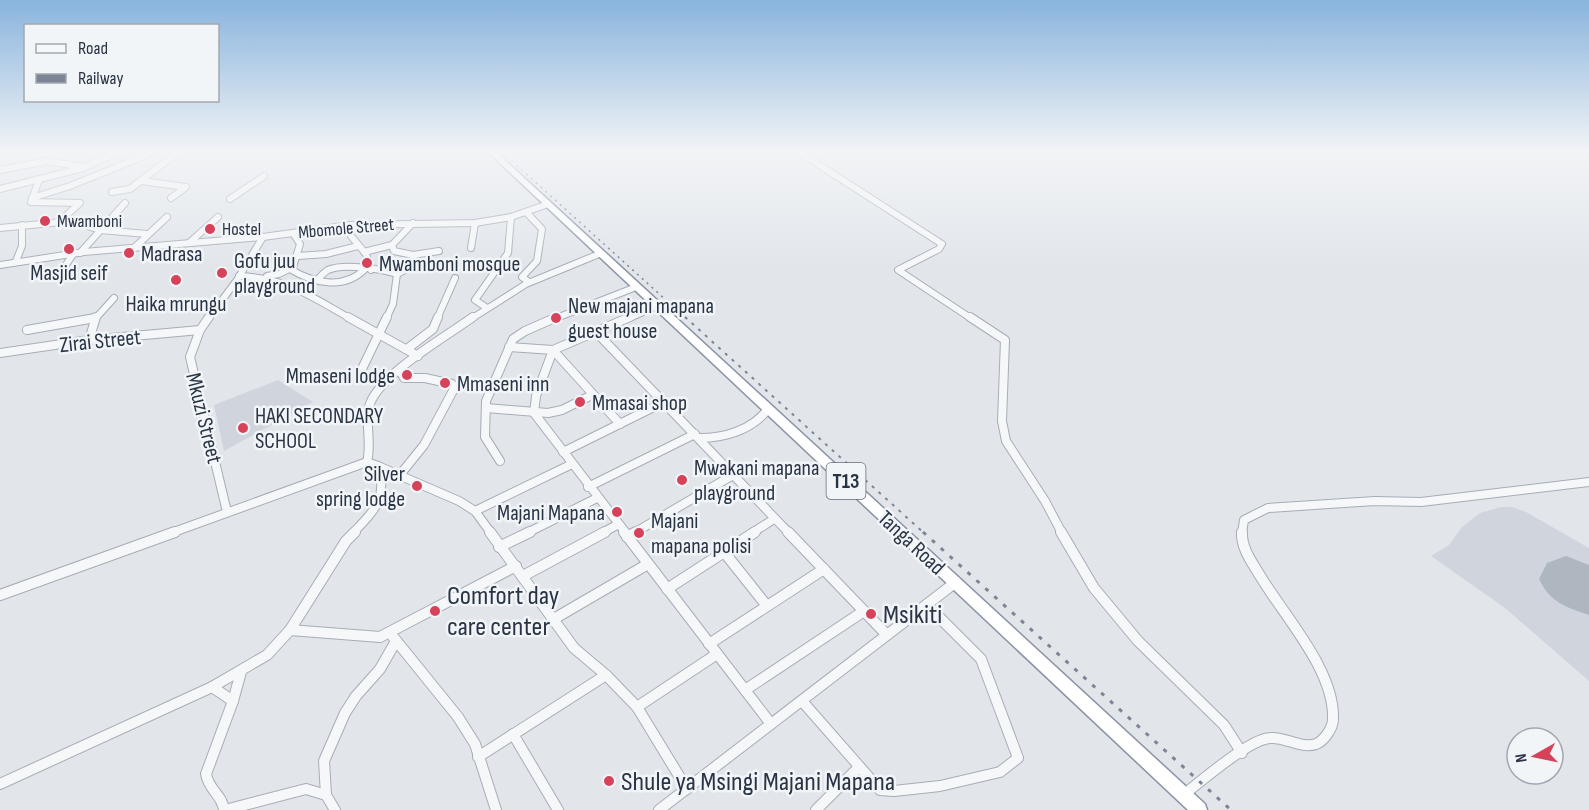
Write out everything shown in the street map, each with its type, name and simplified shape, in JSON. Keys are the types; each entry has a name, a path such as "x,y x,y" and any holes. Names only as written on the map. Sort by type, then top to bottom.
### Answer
{"highway":[{"name":"Tanga Road","path":"532,190 1199,810"}],"street":[{"path":"35,190 31,202 80,203 58,222"},
{"path":"32,198 58,190"},
{"path":"112,192 125,190"},
{"path":"171,198 182,190"},
{"path":"230,199 244,190"},
{"path":"859,190 942,244 939,249 898,270 1005,340 1002,421 1006,441 1013,455 1045,501 1074,557 1095,588 1138,641 1224,725 1242,753"},
{"path":"58,277 77,253 125,202"},
{"name":"Mbomole Street","path":"0,265 77,253 263,237 351,225 474,223 512,217 548,204"},
{"path":"526,212 542,229 537,261 522,278 529,282"},
{"path":"134,248 167,217"},
{"path":"188,244 218,217"},
{"path":"487,308 475,300 508,253 512,217"},
{"path":"0,228 77,222 100,230 147,234"},
{"path":"364,252 392,245 413,223"},
{"path":"471,248 474,223"},
{"path":"16,261 22,246 22,225"},
{"path":"351,225 351,236 364,252 368,270"},
{"path":"290,269 298,255 300,244 293,233"},
{"name":"Mkuzi Street","path":"227,512 190,357 200,330 239,276 263,237"},
{"path":"392,245 394,252 413,255 439,251"},
{"path":"298,255 326,254 358,246"},
{"path":"367,462 370,453 368,430 372,399 400,370 487,308 529,282 599,254"},
{"path":"317,280 329,270 368,270 397,274 414,268 413,255"},
{"path":"239,276 260,276 290,269 302,277 349,282 368,270"},
{"path":"360,373 393,304 397,274"},
{"path":"260,276 286,283 418,356"},
{"path":"407,349 433,328 455,278"},
{"path":"500,461 485,437 486,401 513,339 525,331 636,287"},
{"path":"89,340 95,318 114,298"},
{"path":"509,347 553,350 657,306"},
{"path":"27,330 95,318"},
{"name":"Zirai Street","path":"0,353 89,340 200,330"},
{"path":"597,333 887,636"},
{"path":"553,350 620,424"},
{"path":"553,350 536,396 534,413 588,487 771,724"},
{"path":"399,476 411,464 427,440 454,387 425,378 404,378 400,370"},
{"path":"486,408 534,413 562,410 592,395"},
{"path":"563,452 664,402"},
{"path":"588,487 697,436 728,435 756,422 764,416 768,409"},
{"path":"0,595 367,462 459,501 476,511 574,648 606,675 637,707 687,789"},
{"path":"476,511 572,464"},
{"path":"0,784 212,687 267,655 290,630 346,541 368,518 383,493 383,482 378,466"},
{"path":"627,537 733,475"},
{"path":"1182,795 1266,738 1283,737 1298,744 1312,746 1324,740 1335,719 1332,699 1306,648 1251,560 1242,539 1244,520 1268,508 1375,501 1421,502 1589,482"},
{"path":"500,547 597,498"},
{"path":"667,589 774,519"},
{"path":"523,576 618,525"},
{"path":"724,552 767,606"},
{"path":"552,620 648,564"},
{"path":"290,630 370,638 393,637 516,566"},
{"path":"709,644 824,569"},
{"path":"659,810 956,582"},
{"path":"802,701 880,790 894,791 940,786 1000,772 1018,758 981,659 927,605"},
{"path":"745,690 864,612"},
{"path":"393,637 458,717 474,744 496,810"},
{"path":"335,810 326,795 324,761 345,713 356,696 380,669 393,637"},
{"path":"637,707 717,654"},
{"path":"241,672 233,701 206,774 208,786 220,797 225,810 306,789 326,795"},
{"path":"478,757 606,675"},
{"path":"212,687 233,701"},
{"path":"513,734 558,810"},
{"path":"816,810 859,766"}],"shaded area":[{"name":"HAKI SECONDARY SCHOOL","path":"278,380 313,402 224,451 214,405"},
{"path":"1501,507 1512,507 1526,512 1589,548 1589,681 1505,608 1431,556 1449,545 1462,527 1480,513"}],"runway":[{"path":"1566,579 1589,592"}],"railway":[{"path":"544,190 687,319"},
{"path":"685,317 924,533"},
{"path":"923,532 1231,810"}],"place":[{"name":"Mwamboni","path":"45,221"},
{"name":"Hostel","path":"210,229"},
{"name":"Masjid seif","path":"69,249"},
{"name":"Madrasa","path":"129,253"},
{"name":"Mwamboni mosque","path":"367,263"},
{"name":"Gofu juu playground","path":"222,273"},
{"name":"Haika mrungu","path":"176,280"},
{"name":"New majani mapana guest house","path":"556,318"},
{"name":"Mmaseni lodge","path":"407,375"},
{"name":"Mmaseni inn","path":"445,383"},
{"name":"Mmasai shop","path":"580,402"},
{"name":"HAKI SECONDARY SCHOOL","path":"243,428"},
{"name":"Mwakani mapana playground","path":"682,480"},
{"name":"Silver spring lodge","path":"417,486"},
{"name":"Majani Mapana","path":"617,512"},
{"name":"Majani mapana polisi","path":"639,533"},
{"name":"Comfort day care center","path":"435,611"},
{"name":"Msikiti","path":"871,614"},
{"name":"Shule ya Msingi Majani Mapana","path":"609,781"}]}
